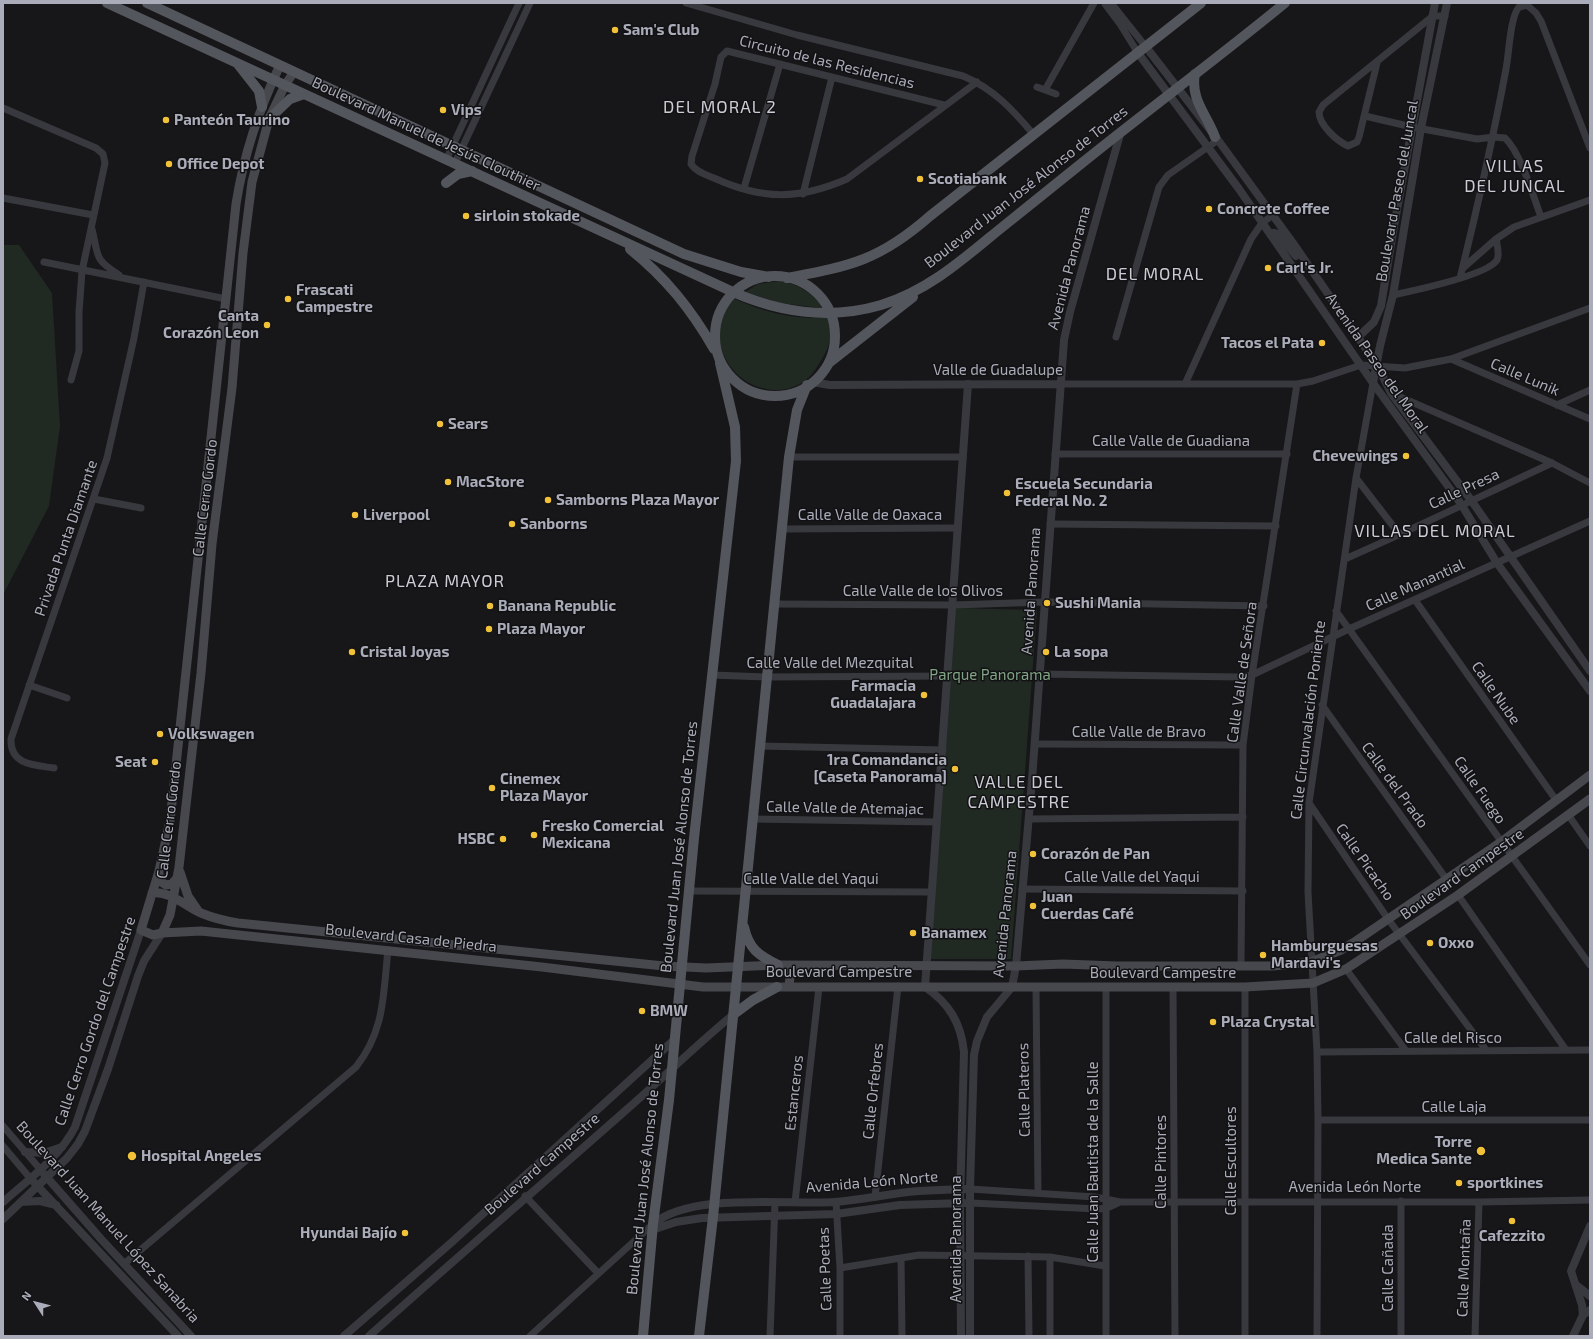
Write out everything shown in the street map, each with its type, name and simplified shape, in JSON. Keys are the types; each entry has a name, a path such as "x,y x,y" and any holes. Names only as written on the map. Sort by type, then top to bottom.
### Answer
{"main road":[{"name":"Boulevard Manuel de Jesús Clouthier","path":"107,3 733,292"},
{"name":"Boulevard Manuel de Jesús Clouthier","path":"147,3 684,254 742,272 769,277"},
{"path":"719,360 714,343 718,317 733,292 752,280 769,277 787,278 844,267 878,254 891,247 1143,52 1201,3"},
{"name":"Boulevard Juan José Alonso de Torres","path":"733,292 755,302 802,313 832,314 857,311 882,305 899,298 942,275 1285,3"},
{"path":"236,62 259,91 262,107"},
{"name":"Calle Cerro Gordo","path":"152,893 159,871 170,822 234,217 242,166 262,107 280,65"},
{"name":"Calle Cerro Gordo","path":"162,933 170,915 179,867 201,673 212,544 232,388 246,225 256,162 269,119 284,85 294,72"},
{"path":"1195,74 1193,84 1196,100 1216,139"},
{"path":"269,119 290,100 304,94"},
{"path":"446,183 458,174 472,171"},
{"path":"617,238 645,260 683,301 719,360 737,381 758,394 768,396 788,394 809,384"},
{"path":"699,1336 734,1014 742,920 789,457 797,410 809,384 826,364 942,275"},
{"path":"787,278 802,283 814,290 827,303 832,314 835,327 834,345 826,364"},
{"name":"Boulevard Juan José Alonso de Torres","path":"643,1336 650,1228 669,1100 689,891 736,442 732,409 719,360"},
{"name":"Boulevard Campestre","path":"682,966 738,968 778,965 1016,966 1063,964 1240,966 1311,962 1341,950 1447,880 1501,842 1590,775"},
{"name":"Boulevard Campestre","path":"680,984 703,987 1245,987 1313,982 1346,970 1458,895 1569,816 1590,799"},
{"path":"179,867 185,889 200,913"},
{"path":"159,871 159,879 166,885 172,884 177,878"},
{"name":"Boulevard Casa de Piedra","path":"152,893 163,893 200,913 213,918 238,923 647,965 682,966"},
{"name":"Calle Cerro Gordo del Campestre","path":"141,930 152,893"},
{"path":"742,920 747,940 751,947 759,955 778,965"},
{"name":"Boulevard Casa de Piedra","path":"141,930 150,935 201,931 488,961 632,977 680,984"},
{"path":"488,961 490,949"},
{"path":"789,987 791,966"},
{"path":"734,1014 753,1000 777,986"}],"street":[{"path":"451,161 519,3"},
{"path":"457,148 530,3"},
{"path":"686,3 797,35 963,76 977,82 1005,102 1034,135"},
{"path":"1045,90 1094,3"},
{"path":"1105,3 1143,52"},
{"name":"Boulevard Paseo del Juncal","path":"1357,338 1370,327 1378,315 1435,3"},
{"name":"Boulevard Paseo del Juncal","path":"1373,383 1380,346 1393,295 1421,128 1447,3"},
{"path":"1460,278 1494,136 1515,13 1519,7 1527,5 1536,13 1541,21 1590,148"},
{"path":"1377,63 1365,116 1357,142 1348,146 1326,128 1319,115 1323,105 1377,63 1433,16 1445,16"},
{"name":"Circuito de las Residencias","path":"944,105 732,51 724,52 721,57 715,84 692,156 691,164 698,171 722,182 760,194 803,194 827,188 847,179 944,105 977,82"},
{"name":"Avenida Paseo del Moral","path":"1143,52 1163,70 1173,91 1207,148 1235,184 1373,383 1461,504 1497,563 1590,691"},
{"name":"Avenida Paseo del Moral","path":"1143,52 1156,78 1173,91 1216,139 1273,215 1377,365 1391,393 1470,500 1590,672"},
{"path":"744,188 780,64"},
{"path":"803,194 832,77"},
{"path":"1037,87 1056,94"},
{"path":"3,108 84,142 100,151 105,163 82,271 79,312 79,351 71,380"},
{"path":"1365,116 1412,127 1477,139 1494,136 1505,138 1512,145 1541,217"},
{"name":"Avenida Panorama","path":"970,1336 970,1189 974,1055 977,1041 987,1017 1012,987 1016,966 1035,744 1055,454 1067,326 1121,132"},
{"path":"1116,337 1159,187 1168,175 1207,148 1216,139"},
{"path":"3,198 93,215"},
{"path":"1463,268 1496,239 1514,227 1590,200"},
{"path":"1185,384 1252,239 1262,223 1273,215"},
{"path":"91,226 98,257 102,263 121,277"},
{"path":"1394,226 1405,227"},
{"path":"1270,234 1278,234 1302,264 1312,272"},
{"path":"1393,295 1460,278 1495,262 1498,255 1496,239"},
{"path":"44,262 82,271 121,277 226,299"},
{"name":"Privada Punta Diamante","path":"54,768 22,761 13,753 11,747 14,729 94,499 115,425 138,318 144,282"},
{"name":"Valle de Guadalupe","path":"809,384 830,386 968,384 1297,384 1313,381 1361,365 1405,368 1450,359 1590,308"},
{"name":"Calle Lunik","path":"1450,359 1590,419"},
{"name":"Calle Circunvalación Poniente","path":"1317,1336 1317,1052 1308,885 1309,803 1356,478 1373,383"},
{"path":"925,987 949,676 968,384"},
{"name":"Calle Valle de Señora","path":"1240,966 1243,891 1244,745 1252,675 1264,606 1297,384"},
{"path":"1557,405 1590,390"},
{"path":"1391,393 1552,463 1590,482"},
{"name":"Calle Valle de Guadiana","path":"1055,454 1287,454"},
{"path":"789,457 963,456"},
{"name":"Calle Presa","path":"1344,559 1400,535 1461,504 1552,463"},
{"path":"1356,478 1400,535"},
{"path":"94,499 141,508"},
{"name":"Calle Manantial","path":"1252,675 1349,629 1590,521"},
{"path":"1050,524 1276,526"},
{"name":"Calle Valle de Oaxaca","path":"782,529 958,528"},
{"name":"Calle Nube","path":"1415,600 1556,800"},
{"name":"Calle Valle de los Olivos","path":"774,604 953,606 1045,602 1264,606"},
{"name":"Calle Circunvalación Poniente","path":"1336,611 1349,629"},
{"name":"Calle Fuego","path":"1349,629 1511,857 1590,965"},
{"path":"1039,674 1231,677 1252,675"},
{"name":"Calle Valle del Mezquital","path":"712,676 949,676"},
{"path":"29,685 67,698"},
{"name":"Calle del Prado","path":"1322,705 1447,880"},
{"name":"Calle Valle de Bravo","path":"1035,744 1244,745"},
{"path":"760,746 943,750"},
{"name":"Calle Picacho","path":"1309,803 1388,919 1486,1050"},
{"path":"1569,816 1590,846"},
{"path":"1029,819 1243,817"},
{"name":"Calle Valle de Atemajac","path":"752,819 937,822"},
{"name":"Calle Valle del Yaqui","path":"1022,889 1243,891"},
{"name":"Calle Valle del Yaqui","path":"689,891 932,892"},
{"path":"1458,895 1566,1050"},
{"name":"Calle Cerro Gordo del Campestre","path":"3,1202 63,1147 75,1127 98,1052 141,930"},
{"name":"Calle Cerro Gordo del Campestre","path":"3,1219 47,1177 78,1144 85,1131 108,1068 138,976 144,961 162,933"},
{"path":"124,1264 356,1067 370,1046 377,1032 388,950"},
{"path":"1346,970 1406,1051"},
{"name":"Calle Orfebres","path":"875,1197 898,986"},
{"name":"Estanceros","path":"795,1202 820,987"},
{"name":"Avenida Panorama","path":"925,987 949,1007 963,1037 964,1052 960,1190 961,1336"},
{"name":"Calle Plateros","path":"1036,987 1038,1192"},
{"name":"Calle Juan Bautista de la Salle","path":"1106,987 1106,1336"},
{"name":"Calle Pintores","path":"1173,987 1175,1336"},
{"name":"Calle Escultores","path":"1244,1336 1245,987"},
{"name":"Boulevard Campestre","path":"369,1336 525,1196 671,1071 696,1045 734,1014"},
{"name":"Boulevard Campestre","path":"344,1336 400,1288 674,1040"},
{"name":"Calle del Risco","path":"1317,1052 1590,1050"},
{"name":"Calle Laja","path":"1318,1120 1590,1120"},
{"name":"Boulevard Juan Manuel López Sanabria","path":"3,1126 124,1264 191,1336"},
{"name":"Boulevard Juan Manuel López Sanabria","path":"3,1146 30,1178 178,1336"},
{"path":"25,1152 44,1153 63,1147"},
{"name":"Avenida León Norte","path":"650,1228 669,1214 714,1204 836,1202 906,1192 970,1189 1038,1192 1107,1198 1120,1202 1479,1202 1590,1200"},
{"path":"525,1196 598,1273"},
{"path":"21,1202 40,1201 56,1205"},
{"name":"Calle Cañada","path":"1401,1201 1401,1336"},
{"name":"Calle Poetas","path":"836,1202 840,1268 840,1336"},
{"name":"Avenida León Norte","path":"650,1228 702,1218 836,1214 900,1205 970,1203 1106,1208 1120,1202"},
{"name":"Calle Montaña","path":"1475,1336 1479,1202"},
{"path":"770,1336 775,1203"},
{"path":"702,1206 702,1218"},
{"path":"1583,1315 1579,1295 1572,1276 1572,1266 1590,1226"},
{"path":"530,1336 598,1273 650,1228"},
{"path":"840,1268 919,1255 1050,1257 1105,1266"},
{"path":"1028,1256 1029,1336"},
{"path":"1050,1257 1050,1336"},
{"path":"901,1258 902,1336"},
{"path":"1574,1284 1590,1296"},
{"path":"400,1288 410,1299"},
{"path":"1573,1336 1583,1315 1590,1310"}],"green space":[{"path":"3,245 19,245 52,293 60,426 49,506 3,595"},
{"path":"780,281 792,284 808,292 817,300 821,305 821,308 780,303 745,292 758,284"},
{"path":"735,299 757,308 780,314 827,318 831,334 829,344 822,359 810,376 799,385 780,390 762,388 747,381 734,371 725,358 720,343 720,328 725,313"},
{"name":"Parque Panorama","path":"955,608 1037,610 1011,959 929,959"}],"place":[{"name":"Sam's Club","path":"615,30"},
{"name":"Vips","path":"443,110"},
{"name":"Panteón Taurino","path":"166,120"},
{"name":"Office Depot","path":"169,164"},
{"name":"Scotiabank","path":"920,179"},
{"name":"Concrete Coffee","path":"1209,209"},
{"name":"sirloin stokade","path":"466,216"},
{"name":"Carl's Jr.","path":"1268,268"},
{"name":"Frascati Campestre","path":"288,299"},
{"name":"Canta Corazón Leon","path":"267,325"},
{"name":"Tacos el Pata","path":"1322,343"},
{"name":"Sears","path":"440,424"},
{"name":"Chevewings","path":"1406,456"},
{"name":"MacStore","path":"448,482"},
{"name":"Escuela Secundaria Federal No. 2","path":"1007,493"},
{"name":"Samborns Plaza Mayor","path":"548,500"},
{"name":"Liverpool","path":"355,515"},
{"name":"Sanborns","path":"512,524"},
{"name":"Sushi Mania","path":"1047,603"},
{"name":"Banana Republic","path":"490,606"},
{"name":"Plaza Mayor","path":"489,629"},
{"name":"Cristal Joyas","path":"352,652"},
{"name":"La sopa","path":"1046,652"},
{"name":"Farmacia Guadalajara","path":"924,695"},
{"name":"Volkswagen","path":"160,734"},
{"name":"Seat","path":"155,762"},
{"name":"1ra Comandancia [Caseta Panorama]","path":"955,769"},
{"name":"Cinemex Plaza Mayor","path":"492,788"},
{"name":"Fresko Comercial Mexicana","path":"534,835"},
{"name":"HSBC","path":"503,839"},
{"name":"Corazón de Pan","path":"1033,854"},
{"name":"Juan Cuerdas Café","path":"1033,906"},
{"name":"Banamex","path":"913,933"},
{"name":"Oxxo","path":"1430,943"},
{"name":"Hamburguesas Mardavi's","path":"1263,955"},
{"name":"BMW","path":"642,1011"},
{"name":"Plaza Crystal","path":"1213,1022"},
{"name":"Torre Medica Sante","path":"1481,1151"},
{"name":"Hospital Angeles","path":"132,1156"},
{"name":"sportkines","path":"1459,1183"},
{"name":"Cafezzito","path":"1512,1221"},
{"name":"Hyundai Bajío","path":"405,1233"}],"district":[{"name":"DEL MORAL 2","path":"720,107"},
{"name":"VILLAS DEL JUNCAL","path":"1515,176"},
{"name":"DEL MORAL","path":"1155,274"},
{"name":"VILLAS DEL MORAL","path":"1435,531"},
{"name":"PLAZA MAYOR","path":"445,581"},
{"name":"VALLE DEL CAMPESTRE","path":"1019,792"}]}
